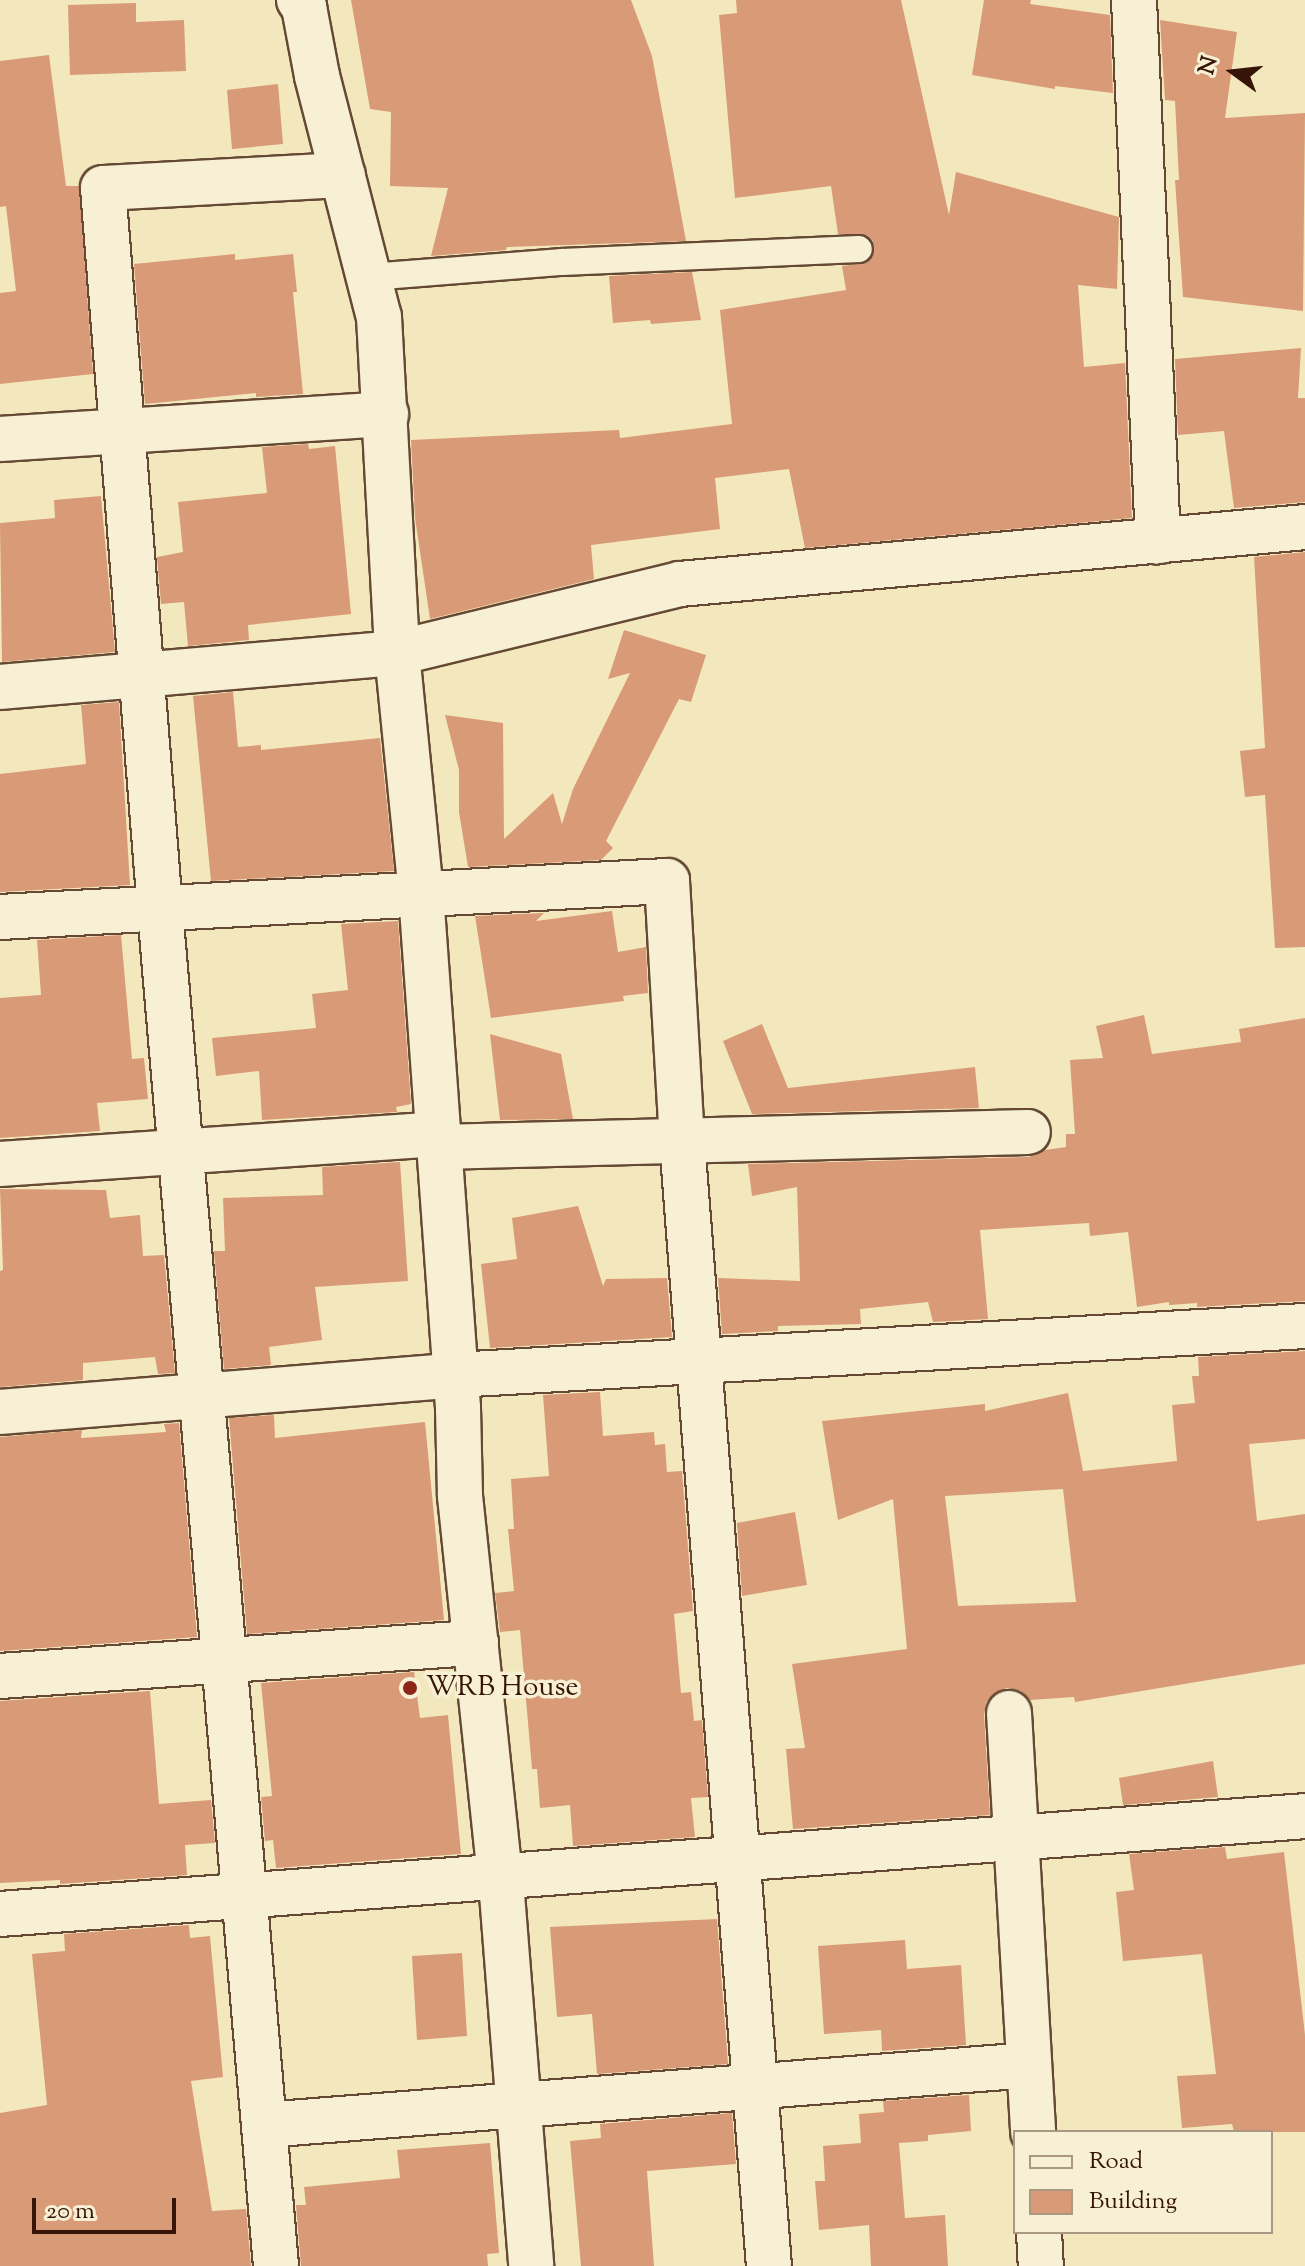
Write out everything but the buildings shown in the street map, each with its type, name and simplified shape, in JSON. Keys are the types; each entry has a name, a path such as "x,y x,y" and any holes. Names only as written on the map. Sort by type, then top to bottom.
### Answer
{"street":[{"path":"299,0 304,7 317,76 379,317 397,653 421,894 455,1375 460,1496 501,1876 531,2266"},
{"path":"1134,0 1158,541"},
{"path":"276,2266 140,674 103,188 343,175"},
{"path":"0,439 386,414"},
{"path":"0,687 397,653 680,584 1305,527"},
{"path":"0,917 667,881 682,1141 769,2266"},
{"path":"0,1164 180,1152 438,1141 682,1141 1028,1132"},
{"path":"0,1412 455,1375 1305,1326"},
{"path":"0,1676 476,1643"},
{"path":"1009,1713 1033,2130"},
{"path":"0,1914 1305,1816"},
{"path":"264,2125 1029,2065"},
{"path":"1039,2234 1041,2266"}],"lane":[{"path":"370,277 562,262 859,249"}],"place":[{"name":"WRB House","path":"410,1688"}]}
